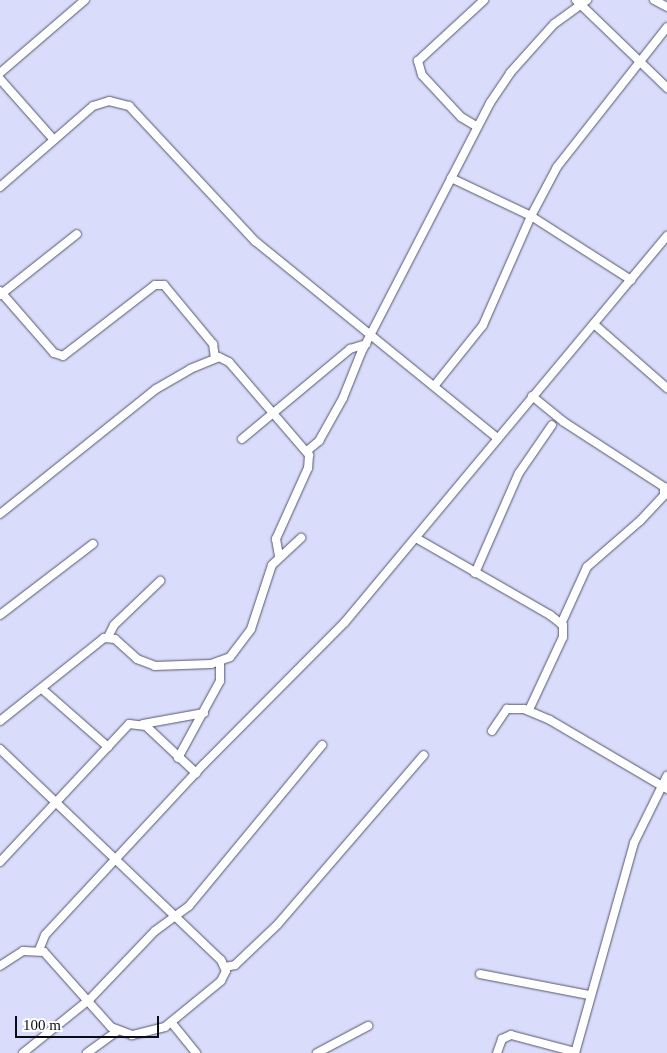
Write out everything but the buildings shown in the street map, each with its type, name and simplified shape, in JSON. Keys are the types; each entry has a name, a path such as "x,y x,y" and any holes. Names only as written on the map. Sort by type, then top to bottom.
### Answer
{"street":[{"path":"0,73 85,0"},
{"path":"476,126 461,117 422,75 418,61 484,0"},
{"path":"576,0 584,3 638,63 667,88"},
{"path":"654,0 667,7"},
{"path":"308,451 319,441 339,405 366,344 476,126 510,74 554,24 584,3"},
{"path":"435,385 483,324 531,216 570,148 667,27"},
{"path":"0,78 54,140"},
{"path":"0,187 98,103 114,101 129,106 255,241 435,385 497,438"},
{"path":"451,178 531,216 631,280"},
{"path":"76,234 1,293 54,353 63,356 155,286 164,285 213,344 215,358"},
{"path":"39,950 46,935 196,773 326,642 416,538 532,396 595,325 667,236"},
{"path":"595,325 667,388"},
{"path":"242,439 350,349 366,344"},
{"path":"0,514 156,389 215,358 229,362 272,415 308,451 308,468 275,543 279,556"},
{"path":"530,711 563,637 561,624 587,567 640,521 664,495 666,486 564,422 532,396"},
{"path":"474,573 519,473 552,425"},
{"path":"108,637 118,641 137,659 155,666 220,661 244,642 257,615 268,574 279,556 301,538"},
{"path":"416,538 561,624"},
{"path":"0,615 93,544"},
{"path":"0,721 108,637 114,625 160,581"},
{"path":"178,758 220,681 220,661"},
{"path":"42,688 108,747"},
{"path":"492,731 507,709 530,711 546,718 664,787"},
{"path":"0,862 57,805 130,724 143,724 204,713"},
{"path":"143,724 196,773"},
{"path":"23,1053 89,1000 156,931 176,916 322,745"},
{"path":"0,749 115,862 176,916 225,967"},
{"path":"225,967 235,965 278,924 424,755"},
{"path":"497,1053 502,1039 511,1035 575,1052 589,995 634,843 664,787 667,776"},
{"path":"0,966 23,951 39,950 54,959 117,1031 141,1034 172,1022 221,981 225,967"},
{"path":"480,974 589,995"},
{"path":"172,1022 196,1053"},
{"path":"316,1053 368,1026"},
{"path":"87,1053 117,1031"}]}
